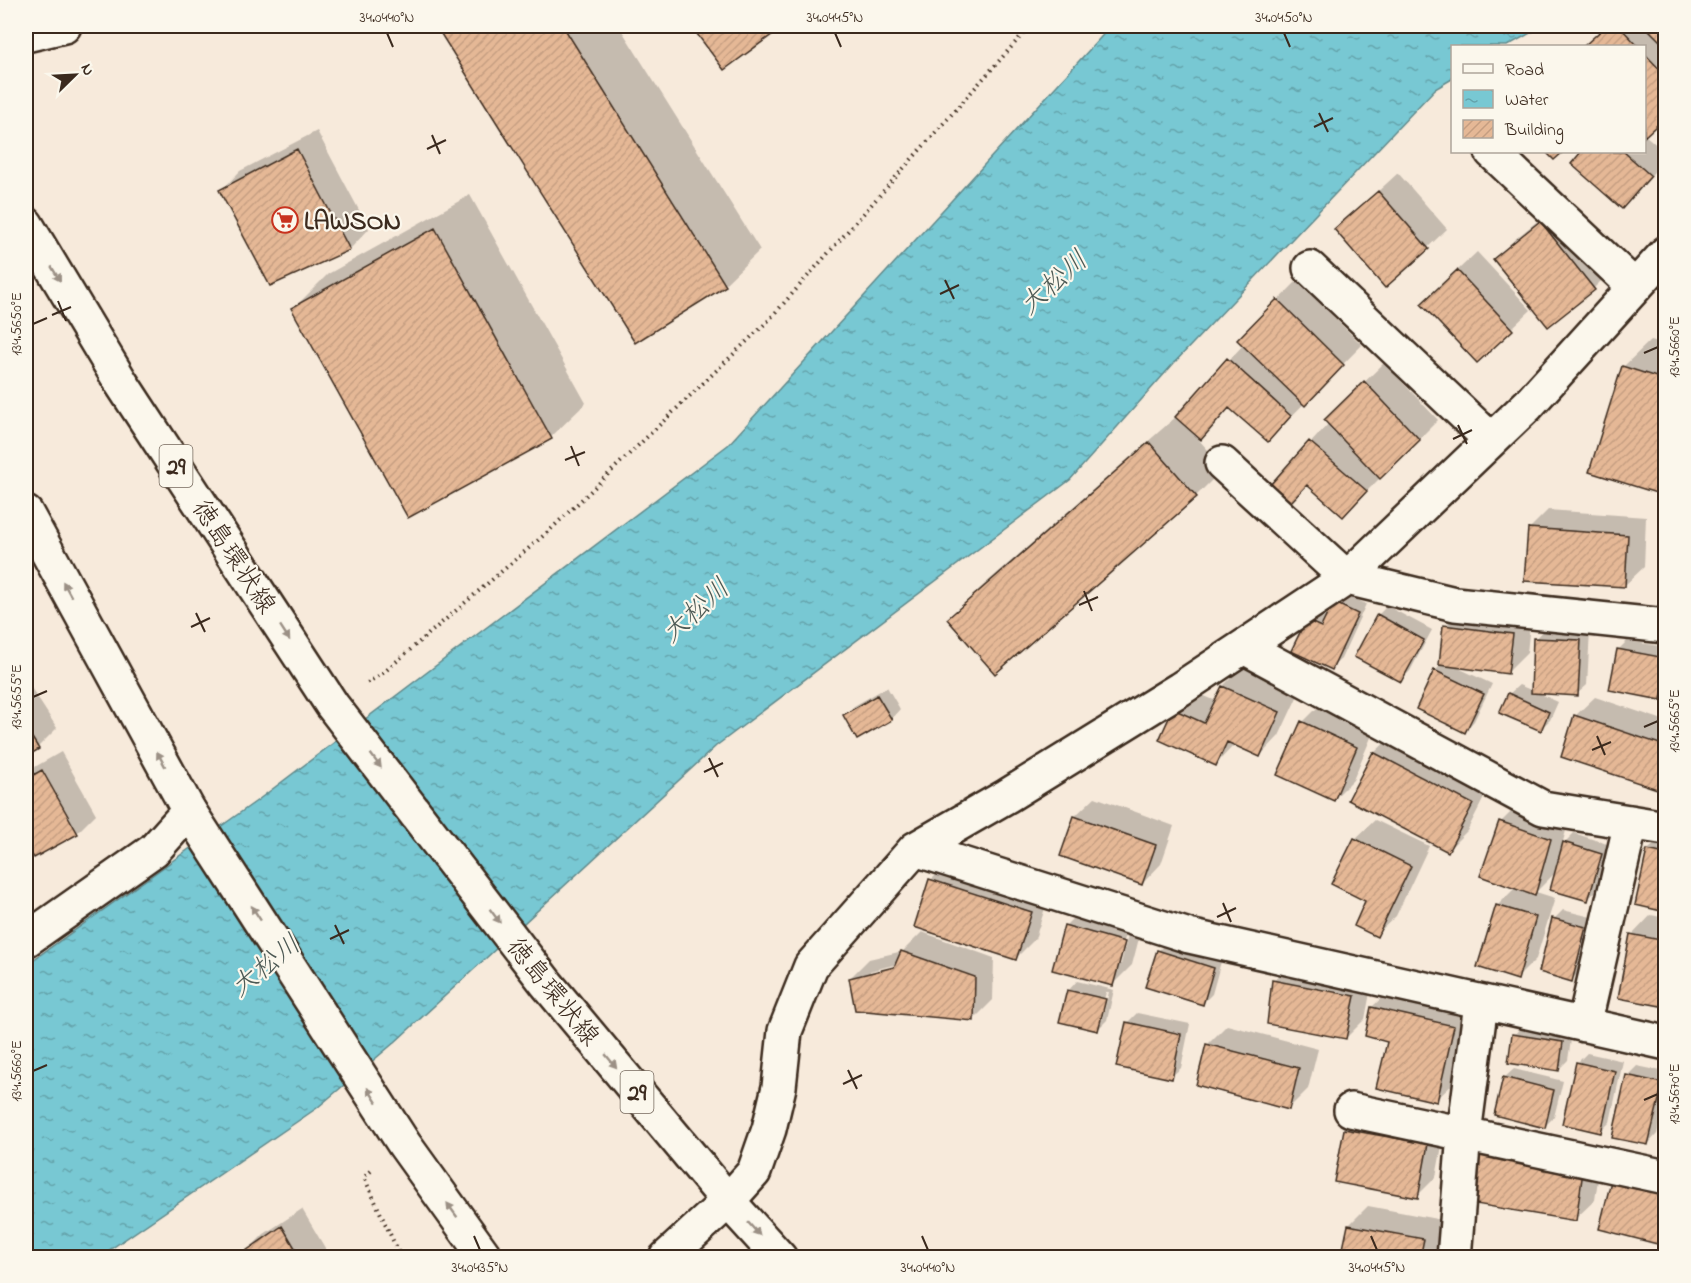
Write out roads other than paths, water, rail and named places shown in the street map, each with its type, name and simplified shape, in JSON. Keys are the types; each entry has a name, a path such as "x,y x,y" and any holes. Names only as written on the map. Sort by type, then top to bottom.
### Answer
{"street":[{"path":"26,35 64,26"},
{"path":"1493,153 1635,287"},
{"name":"徳島環状線","path":"26,224 122,384 336,710 546,983 728,1201 780,1257"},
{"path":"666,1257 728,1201 754,1172 769,1129 779,1087 785,1031 811,966 915,849 1007,796 1180,689 1347,578 1528,405 1665,253"},
{"path":"1310,268 1491,440"},
{"path":"1222,463 1347,578 1455,604 1665,626"},
{"path":"26,513 194,817 404,1144 486,1257"},
{"path":"1244,647 1543,808 1665,828"},
{"path":"26,940 154,850 194,817"},
{"path":"1584,1025 1631,822"},
{"path":"915,849 1189,936 1665,1043"},
{"path":"1462,1256 1464,1134 1480,1003"},
{"path":"1351,1110 1665,1177"}],"water":[{"name":"大松川","path":"1111,26 1543,26 1509,45 1451,45 1451,80 1435,89 1174,363 1070,480 716,746 395,1042 317,1108 99,1257 26,1257 26,965 258,800 728,445"}],"place":[{"name":"LAWSON","path":"285,220"}]}
